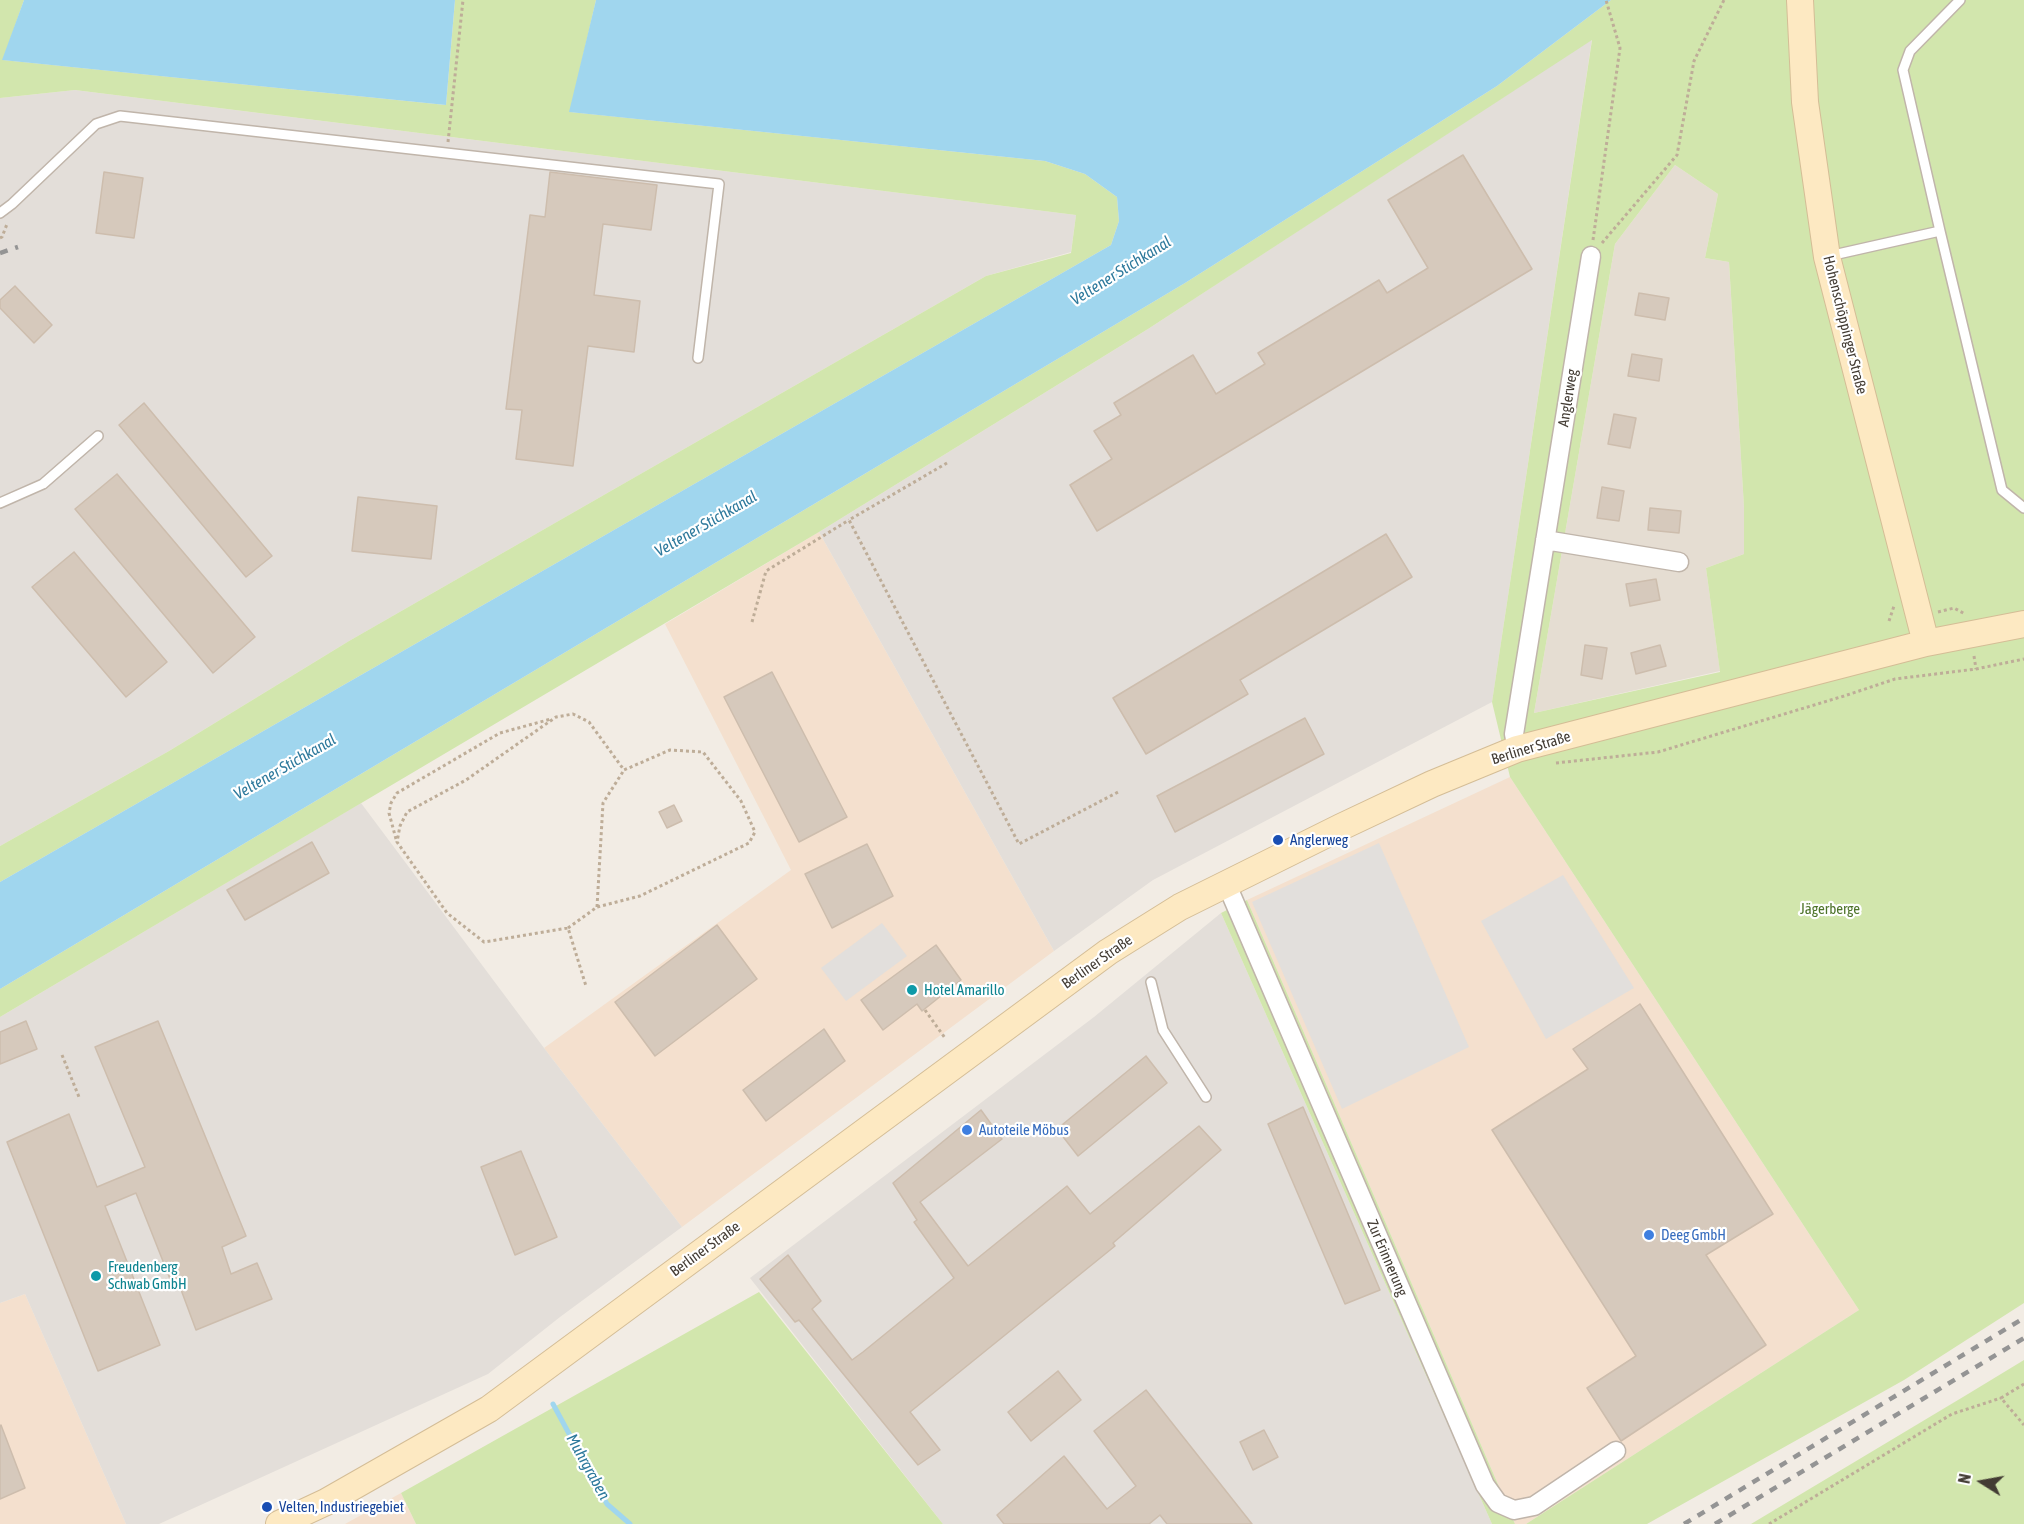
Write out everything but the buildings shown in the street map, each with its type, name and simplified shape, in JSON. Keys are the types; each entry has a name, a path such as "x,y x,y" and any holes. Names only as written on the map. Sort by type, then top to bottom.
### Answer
{"main road":[{"name":"Hohenschöppinger Straße","path":"1800,0 1805,102 1827,257 1926,643"},
{"name":"Berliner Straße","path":"279,1524 326,1502 489,1409 1108,952 1180,907 1432,784 1517,749 1926,643 2024,624"}],"street":[{"name":"Anglerweg","path":"1517,749 1514,734 1591,256"},
{"path":"1545,540 1679,562"},
{"name":"Zur Erinnerung","path":"1227,885 1485,1485 1498,1503 1514,1510 1534,1506 1616,1451"}],"lane":[{"path":"1960,0 1910,51 1903,70 2002,489 2024,508"},
{"path":"0,213 96,124 120,116 719,184 698,358"},
{"path":"1827,257 1940,231"},
{"path":"0,503 43,484 98,436"},
{"path":"1151,982 1163,1030 1206,1097"}],"path":[{"path":"447,153 463,0"},
{"path":"1591,256 1620,48 1606,0"},
{"path":"1591,256 1677,155 1694,61 1724,0"},
{"path":"752,622 766,571 947,463"},
{"path":"849,520 1019,844 1120,791"},
{"path":"1548,764 1658,752 1895,679 1976,669 2024,659"},
{"path":"597,906 603,803 624,770 670,750 703,752 741,801 755,832 749,843 640,896 597,906 568,928 484,942 447,913 397,842 388,813 398,793 500,733 556,717 573,714 589,722 624,770"},
{"path":"397,842 400,826 407,812 466,780 556,717"},
{"path":"568,928 586,986"},
{"path":"926,1010 945,1038"},
{"path":"62,1055 79,1097"},
{"path":"1769,1524 1952,1414 2001,1398 2024,1384"},
{"path":"2001,1398 2024,1425"}],"shaded area":[{"path":"1592,39 1492,702 1153,880 1054,951 819,532 1148,329"},
{"path":"75,90 1076,215 1071,252 986,276 349,641 169,751 0,846 0,98"},
{"path":"1675,165 1718,194 1705,258 1729,262 1744,507 1744,554 1706,568 1720,671 1534,713 1615,244"},
{"path":"819,532 1054,951 682,1227 544,1048 791,870 665,624"},
{"path":"1510,777 1859,1310 1526,1524 1515,1524 1247,900"},
{"path":"361,803 544,1048 682,1227 560,1317 488,1374 159,1524 126,1524 25,1294 0,1303 0,1017"},
{"path":"1379,843 1469,1047 1342,1109 1252,902"},
{"path":"1563,875 1634,988 1546,1039 1481,921"},
{"path":"1221,913 1492,1524 943,1524 750,1278 1094,1017"},
{"path":"882,923 907,956 846,1001 821,968"},
{"path":"25,1294 126,1524 0,1524 0,1303"},
{"path":"401,1493 416,1524 345,1524"}],"green space":[{"path":"0,0 24,0 3,60 446,105 455,0 596,0 570,112 1045,161 1085,174 1117,197 1119,221 1111,245 0,882 0,846 169,751 349,641 986,276 1071,253 1076,215 75,90 0,98"},
{"name":"Jägerberge","path":"1611,0 2024,0 2024,1303 1904,1380 1647,1524 1526,1524 1859,1310 1510,777 1492,702 1592,40 1148,329 819,532 0,1017 0,989 1185,283 1497,86","holes":["1675,165 1718,194 1705,258 1729,262 1744,507 1744,554 1706,568 1720,672 1534,713 1615,244"]},
{"path":"1247,900 1515,1524 1492,1524 1221,913"},
{"path":"759,1292 943,1524 416,1524 401,1493"},
{"path":"2024,1360 2024,1524 1751,1524 1968,1394"}],"water":[{"path":"24,0 455,0 446,105 2,60"},
{"name":"Veltener Stichkanal","path":"596,0 1611,0 1497,86 1185,283 0,989 0,882 1111,245 1119,221 1117,197 1085,174 1045,161 569,112"}],"waterway":[{"name":"Muhrgraben","path":"553,1404 607,1504 630,1524"}],"railway":[{"path":"0,253 18,247"},
{"path":"1684,1524 2024,1318"},
{"path":"1715,1524 2024,1338"}],"place":[{"name":"Anglerweg","path":"1278,840"},
{"name":"Hotel Amarillo","path":"912,990"},
{"name":"Autoteile Möbus","path":"967,1130"},
{"name":"Deeg GmbH","path":"1649,1235"},
{"name":"Freudenberg Schwab GmbH","path":"96,1276"},
{"name":"Velten, Industriegebiet","path":"267,1507"}]}
